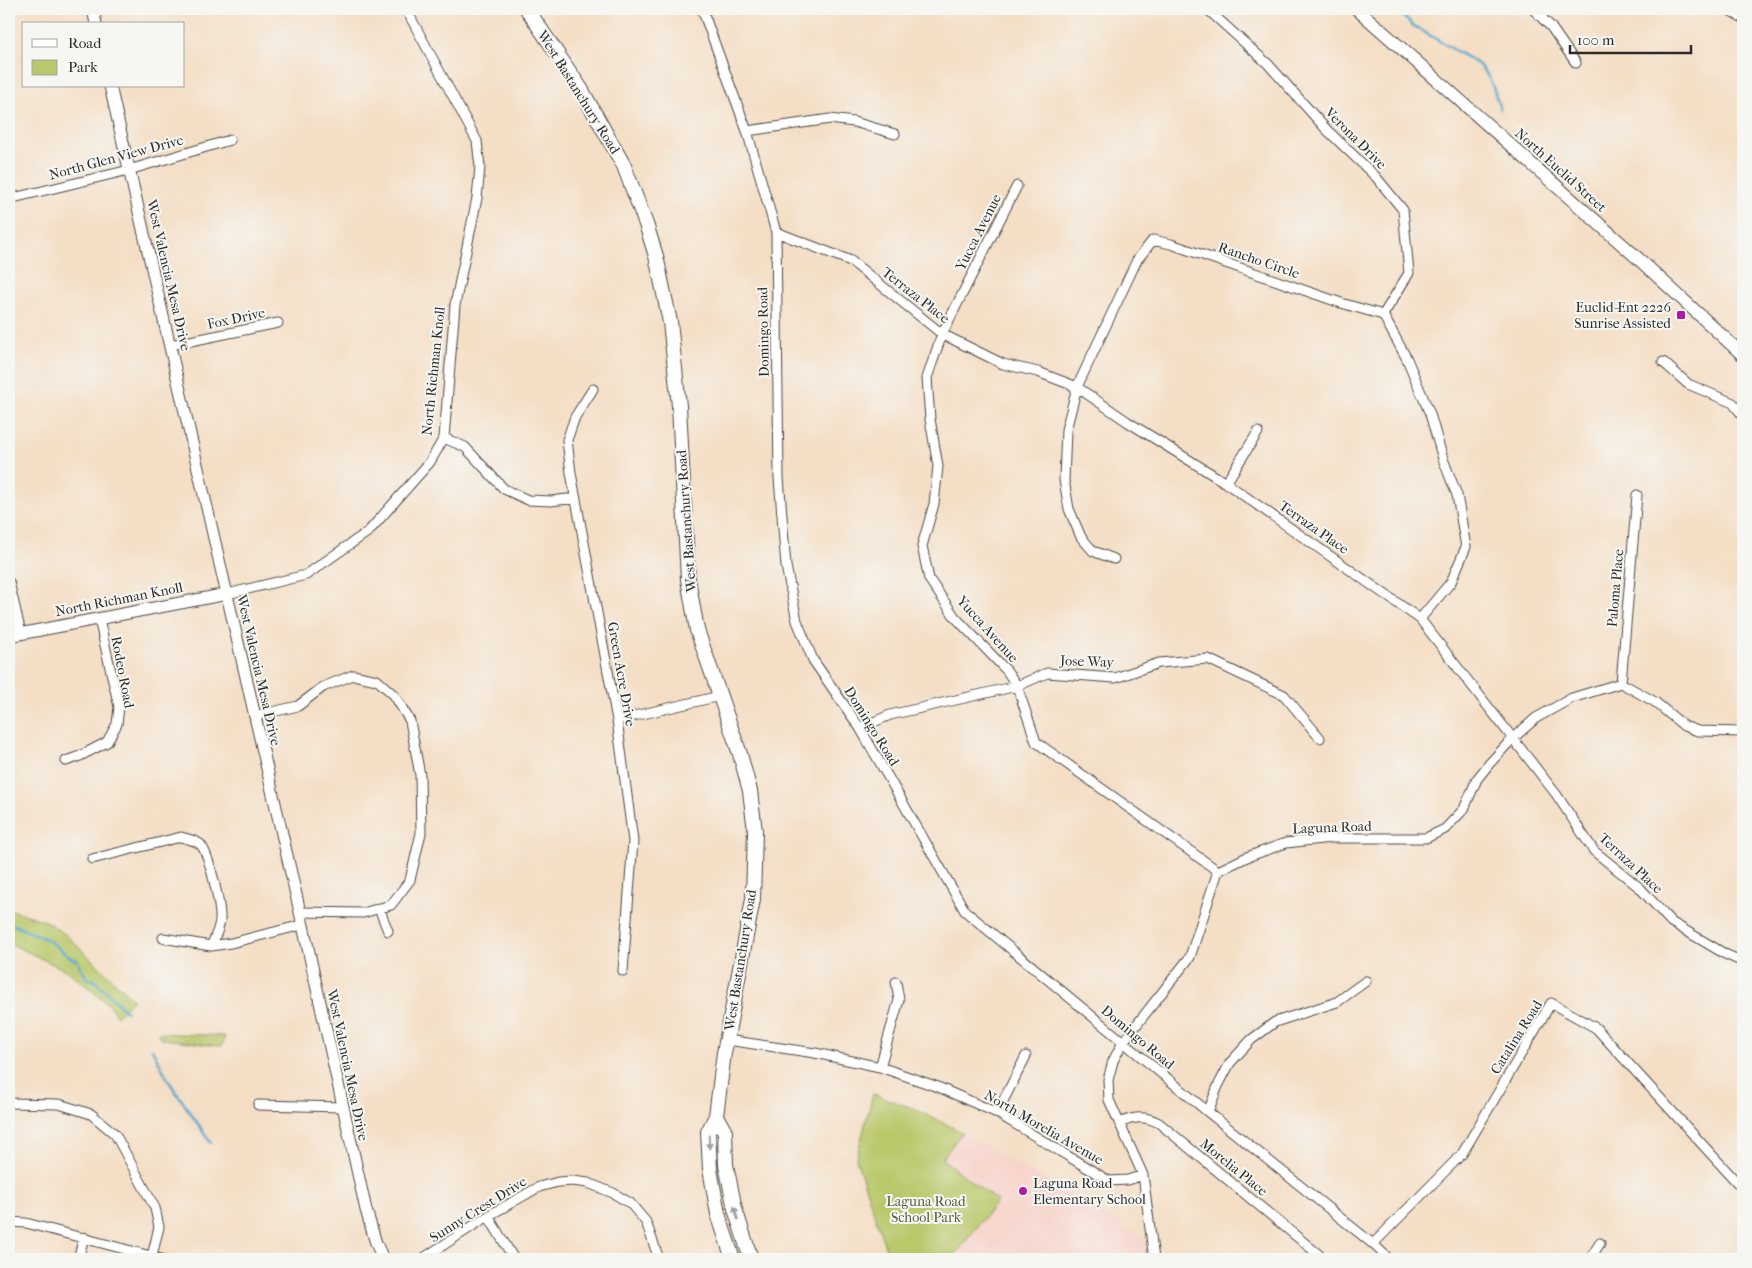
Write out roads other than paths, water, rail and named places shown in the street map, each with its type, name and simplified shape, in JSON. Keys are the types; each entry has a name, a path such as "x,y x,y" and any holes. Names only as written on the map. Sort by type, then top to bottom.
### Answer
{"main road":[{"name":"West Bastanchury Road","path":"527,9 581,89 624,166 656,256 670,322 679,406 688,580 697,630 740,754 750,791 755,831 753,898 727,1040 716,1116 708,1132 710,1169 718,1214 733,1259"},
{"name":"North Euclid Street","path":"1357,9 1642,262 1743,355"},
{"name":"West Bastanchury Road","path":"716,1116 724,1132 726,1165 735,1209 751,1259"}],"street":[{"path":"93,9 96,22"},
{"name":"North Richman Knoll","path":"9,636 227,594 306,575 369,531 430,462 444,438 454,305 477,198 480,166 476,141 406,9"},
{"name":"Domingo Road","path":"702,9 747,130 776,232 779,478 786,566 797,620 813,660 860,728 965,911 1389,1259"},
{"name":"Verona Drive","path":"1207,9 1268,64 1326,128 1376,177 1403,210 1409,274 1383,315"},
{"path":"1533,9 1551,27 1576,63"},
{"path":"1727,9 1743,18"},
{"name":"West Valencia Mesa Drive","path":"110,88 300,912 342,1107 366,1210 383,1259"},
{"path":"747,130 810,120 830,119 854,122 895,134"},
{"name":"North Glen View Drive","path":"9,199 129,170 230,140"},
{"name":"Yucca Avenue","path":"1017,186 942,334 927,378 930,419 938,466 934,504 922,546 929,579 955,617 1007,671 1017,686 1036,742 1218,871"},
{"name":"Terraza Place","path":"776,232 851,262 942,334 1003,364 1038,372 1077,387 1128,422 1226,483 1420,619 1556,794 1594,851 1640,888 1671,922 1725,954 1743,962"},
{"name":"Rancho Circle","path":"1114,559 1093,551 1081,537 1069,509 1064,480 1066,430 1077,387 1136,260 1154,240 1171,244 1341,303 1383,315"},
{"path":"1383,315 1407,359 1430,414 1443,459 1457,495 1466,547 1451,582 1420,619"},
{"name":"Fox Drive","path":"171,345 278,323"},
{"path":"1663,362 1688,384 1733,403 1743,416"},
{"name":"Green Acre Drive","path":"593,389 575,417 567,440 617,720 633,841 623,971"},
{"path":"1226,483 1258,432"},
{"path":"444,438 465,446 504,489 528,500 551,501 576,498"},
{"name":"Paloma Place","path":"1621,683 1637,495"},
{"path":"9,582 21,633"},
{"name":"Rodeo Road","path":"66,760 80,756 107,742 117,724 119,707 99,619"},
{"name":"Jose Way","path":"860,728 890,714 1017,686 1048,673 1115,678 1159,663 1208,659 1284,695 1320,738"},
{"path":"254,716 298,706 323,687 353,675 377,680 394,695 410,721 420,775 421,833 410,880 392,905 363,913 300,912"},
{"path":"1621,683 1655,702 1684,726 1698,731 1743,732"},
{"name":"Laguna Road","path":"1218,871 1247,856 1268,848 1294,842 1331,838 1426,838 1445,829 1464,809 1477,779 1512,739 1536,718 1572,698 1621,683"},
{"path":"617,720 720,696"},
{"path":"92,859 181,837 191,839 199,844 206,852 220,911 218,932 212,946"},
{"path":"1154,1259 1143,1175 1118,1124 1109,1100 1108,1080 1113,1061 1123,1042 1190,957 1218,871"},
{"path":"379,908 388,931"},
{"path":"164,938 212,946 302,925"},
{"path":"1208,1112 1218,1086 1230,1063 1251,1040 1275,1022 1337,1002 1366,981"},
{"path":"880,1067 899,1000 896,982"},
{"name":"Catalina Road","path":"1373,1244 1462,1154 1551,1003 1596,1028 1743,1189"},
{"name":"North Morelia Avenue","path":"727,1040 815,1053 880,1067 938,1088 997,1113 1109,1181 1128,1180 1143,1175"},
{"path":"997,1113 1026,1056"},
{"path":"9,1103 59,1104 91,1114 115,1134 155,1208 159,1227 152,1256"},
{"path":"258,1105 342,1107"},
{"name":"Morelia Place","path":"1118,1124 1141,1117 1159,1123 1324,1259"},
{"name":"Sunny Crest Drive","path":"422,1259 488,1216 539,1187 558,1182 573,1181 588,1183 613,1193 630,1203 646,1222 659,1259"},
{"path":"488,1216 514,1259"},
{"path":"9,1222 26,1223 162,1259"},
{"path":"78,1259 84,1238"},
{"path":"1590,1259 1600,1243"}],"waterway":[{"path":"1394,9 1414,26 1478,64 1488,76 1500,109"},
{"path":"9,923 48,940 77,960 87,979 94,980 127,1012"},
{"path":"152,1049 170,1083 211,1143"}],"place":[{"name":"Euclid-Ent 2226 Sunrise Assisted","path":"1681,315"},
{"name":"Laguna Road Elementary School","path":"1023,1191"}],"park label":[{"name":"Laguna Road School Park","path":"926,1210"}]}
